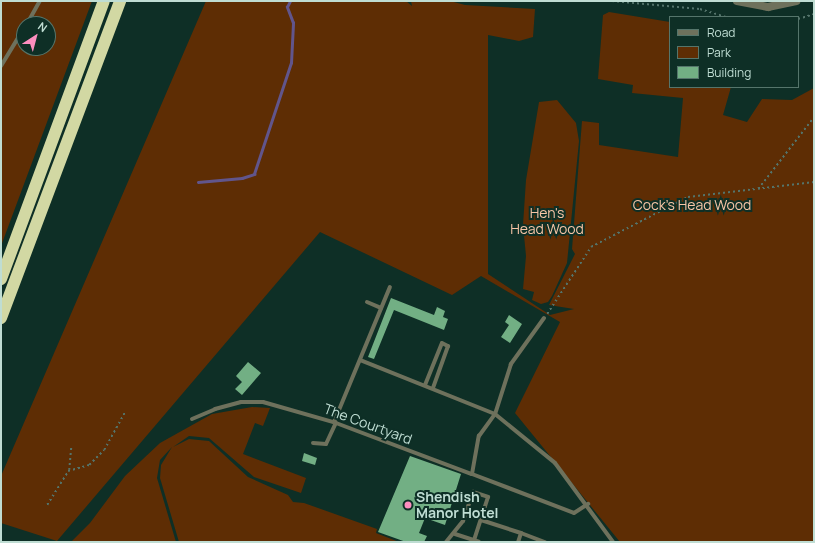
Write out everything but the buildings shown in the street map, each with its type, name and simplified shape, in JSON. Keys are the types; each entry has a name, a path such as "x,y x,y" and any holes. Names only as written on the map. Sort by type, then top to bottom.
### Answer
{"highway":[{"path":"1,279 104,1"},
{"path":"1,318 120,1"}],"street":[{"path":"737,1 768,7 796,1"}],"lane":[{"path":"31,16 40,1"},
{"path":"1,66 16,41"},
{"path":"313,443 326,444 390,287"},
{"path":"367,302 381,308"},
{"path":"472,474 479,436 495,414 511,364 544,318"},
{"path":"425,385 442,343 448,346 432,388"},
{"path":"360,360 495,414 555,463 588,504 613,542"},
{"name":"The Courtyard","path":"192,419 215,409 241,402 263,402 335,422 574,513 588,504"},
{"path":"446,542 455,534 473,492 488,497 474,540"},
{"path":"481,520 545,542"},
{"path":"518,542 521,533"},
{"path":"455,534 479,542"}],"path":[{"path":"612,1 700,9 723,16"},
{"path":"799,18 814,14"},
{"path":"758,189 814,117"},
{"path":"544,318 591,247 688,197 814,182"},
{"path":"69,470 95,460 120,427 125,412"},
{"path":"48,504 69,470 71,448"}],"green space":[{"path":"1,1 92,1 1,246"},
{"name":"Cock's Head Wood","path":"206,1 406,1 412,6 411,1 450,1 465,5 535,9 533,37 519,41 488,35 488,274 550,315 574,309 549,305 575,254 572,249 582,121 599,123 599,145 678,157 683,98 632,93 633,85 598,79 603,15 609,12 669,22 669,88 731,88 723,115 747,122 762,99 792,100 814,88 814,542 620,542 515,413 560,322 481,276 452,295 320,232 57,541 1,523 1,476"},
{"name":"Hen's Head Wood","path":"557,100 576,123 579,141 567,263 552,296 548,302 541,304 532,300 534,292 523,289 526,256 523,225 526,180 539,102"},
{"path":"252,407 270,408 263,426 255,423 243,454 306,478 301,493 254,477 209,438 189,436 173,447 189,439 209,441 248,477 288,495 293,502 304,503 377,529 376,533 399,542 179,542 160,478 161,465 172,447 160,460 157,478 176,542 71,542 90,523 125,476 160,443 212,414"}],"waterway":[{"path":"198,182 242,178 254,174 291,63 293,23 287,7 290,1"}],"place":[{"name":"Shendish Manor Hotel","path":"408,505"}]}
